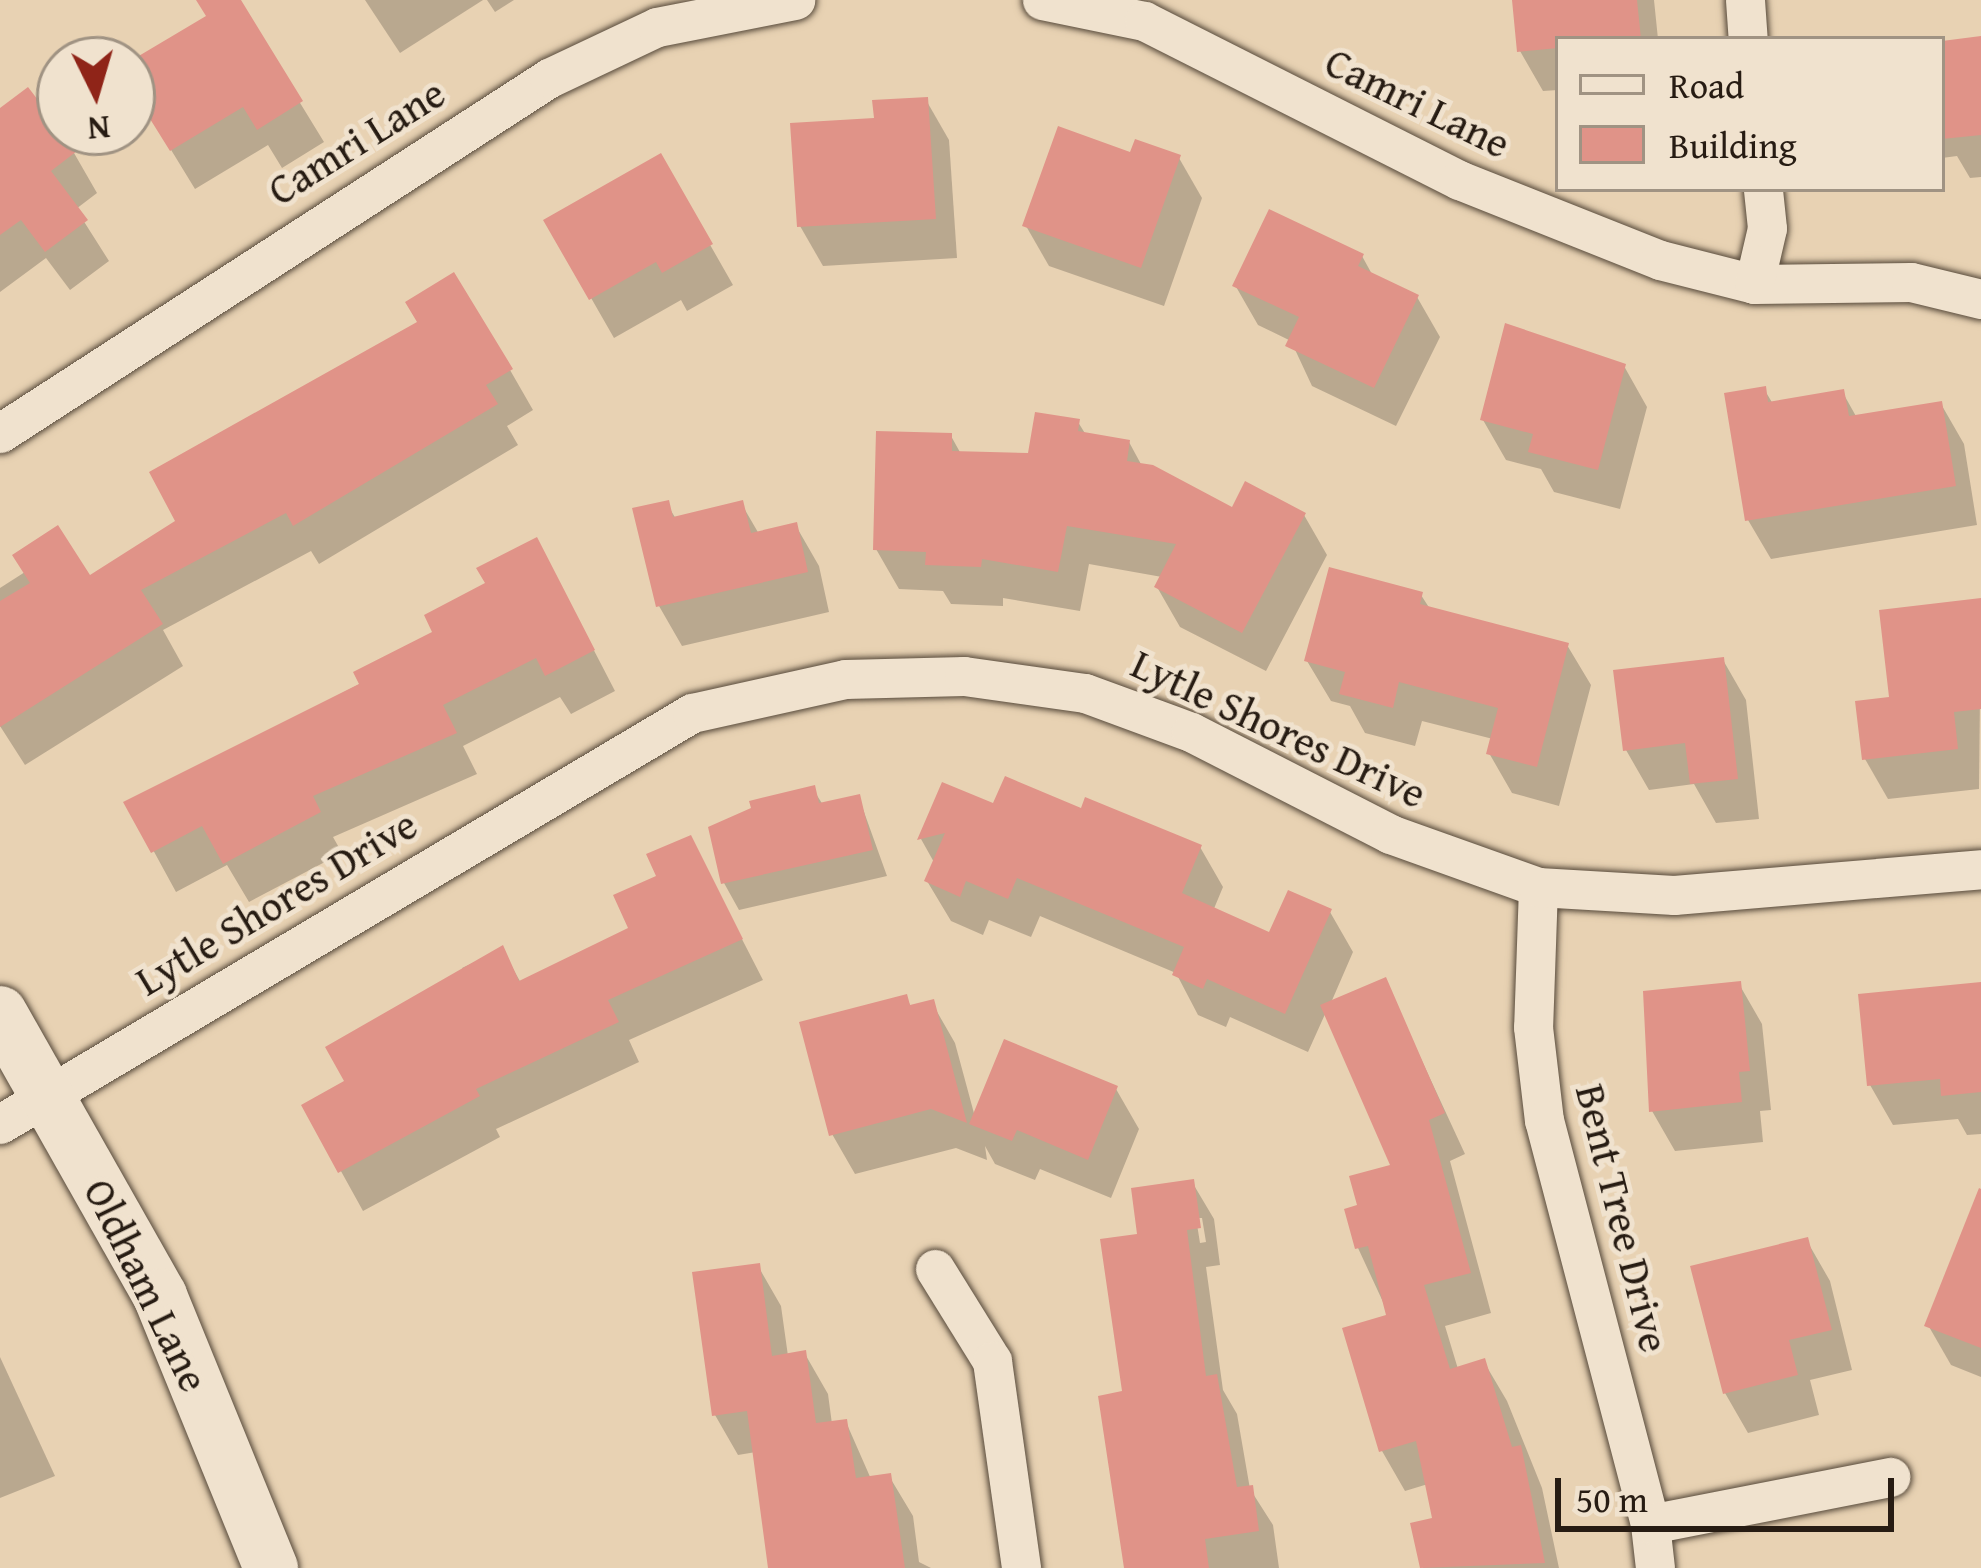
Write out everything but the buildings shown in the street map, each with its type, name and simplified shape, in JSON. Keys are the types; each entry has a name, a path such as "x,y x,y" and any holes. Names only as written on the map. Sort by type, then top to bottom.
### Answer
{"main road":[{"name":"Oldham Lane","path":"0,1013 160,1296 271,1568"}],"street":[{"name":"Camri Lane","path":"0,433 549,77 657,27 795,0"},
{"path":"1744,0 1748,36"},
{"name":"Camri Lane","path":"1067,2 1144,21 1459,180 1571,227 1754,284 1911,282 1981,299"},
{"path":"1754,284 1767,227 1763,192"},
{"name":"Lytle Shores Drive","path":"0,1124 692,713 844,679 964,676 1085,693 1191,732 1390,835 1538,887 1674,895 1981,869"},
{"name":"Bent Tree Drive","path":"1538,887 1533,1027 1544,1120 1650,1524 1655,1568"},
{"path":"935,1269 992,1360 1021,1568"},
{"path":"1650,1524 1890,1477"}]}
